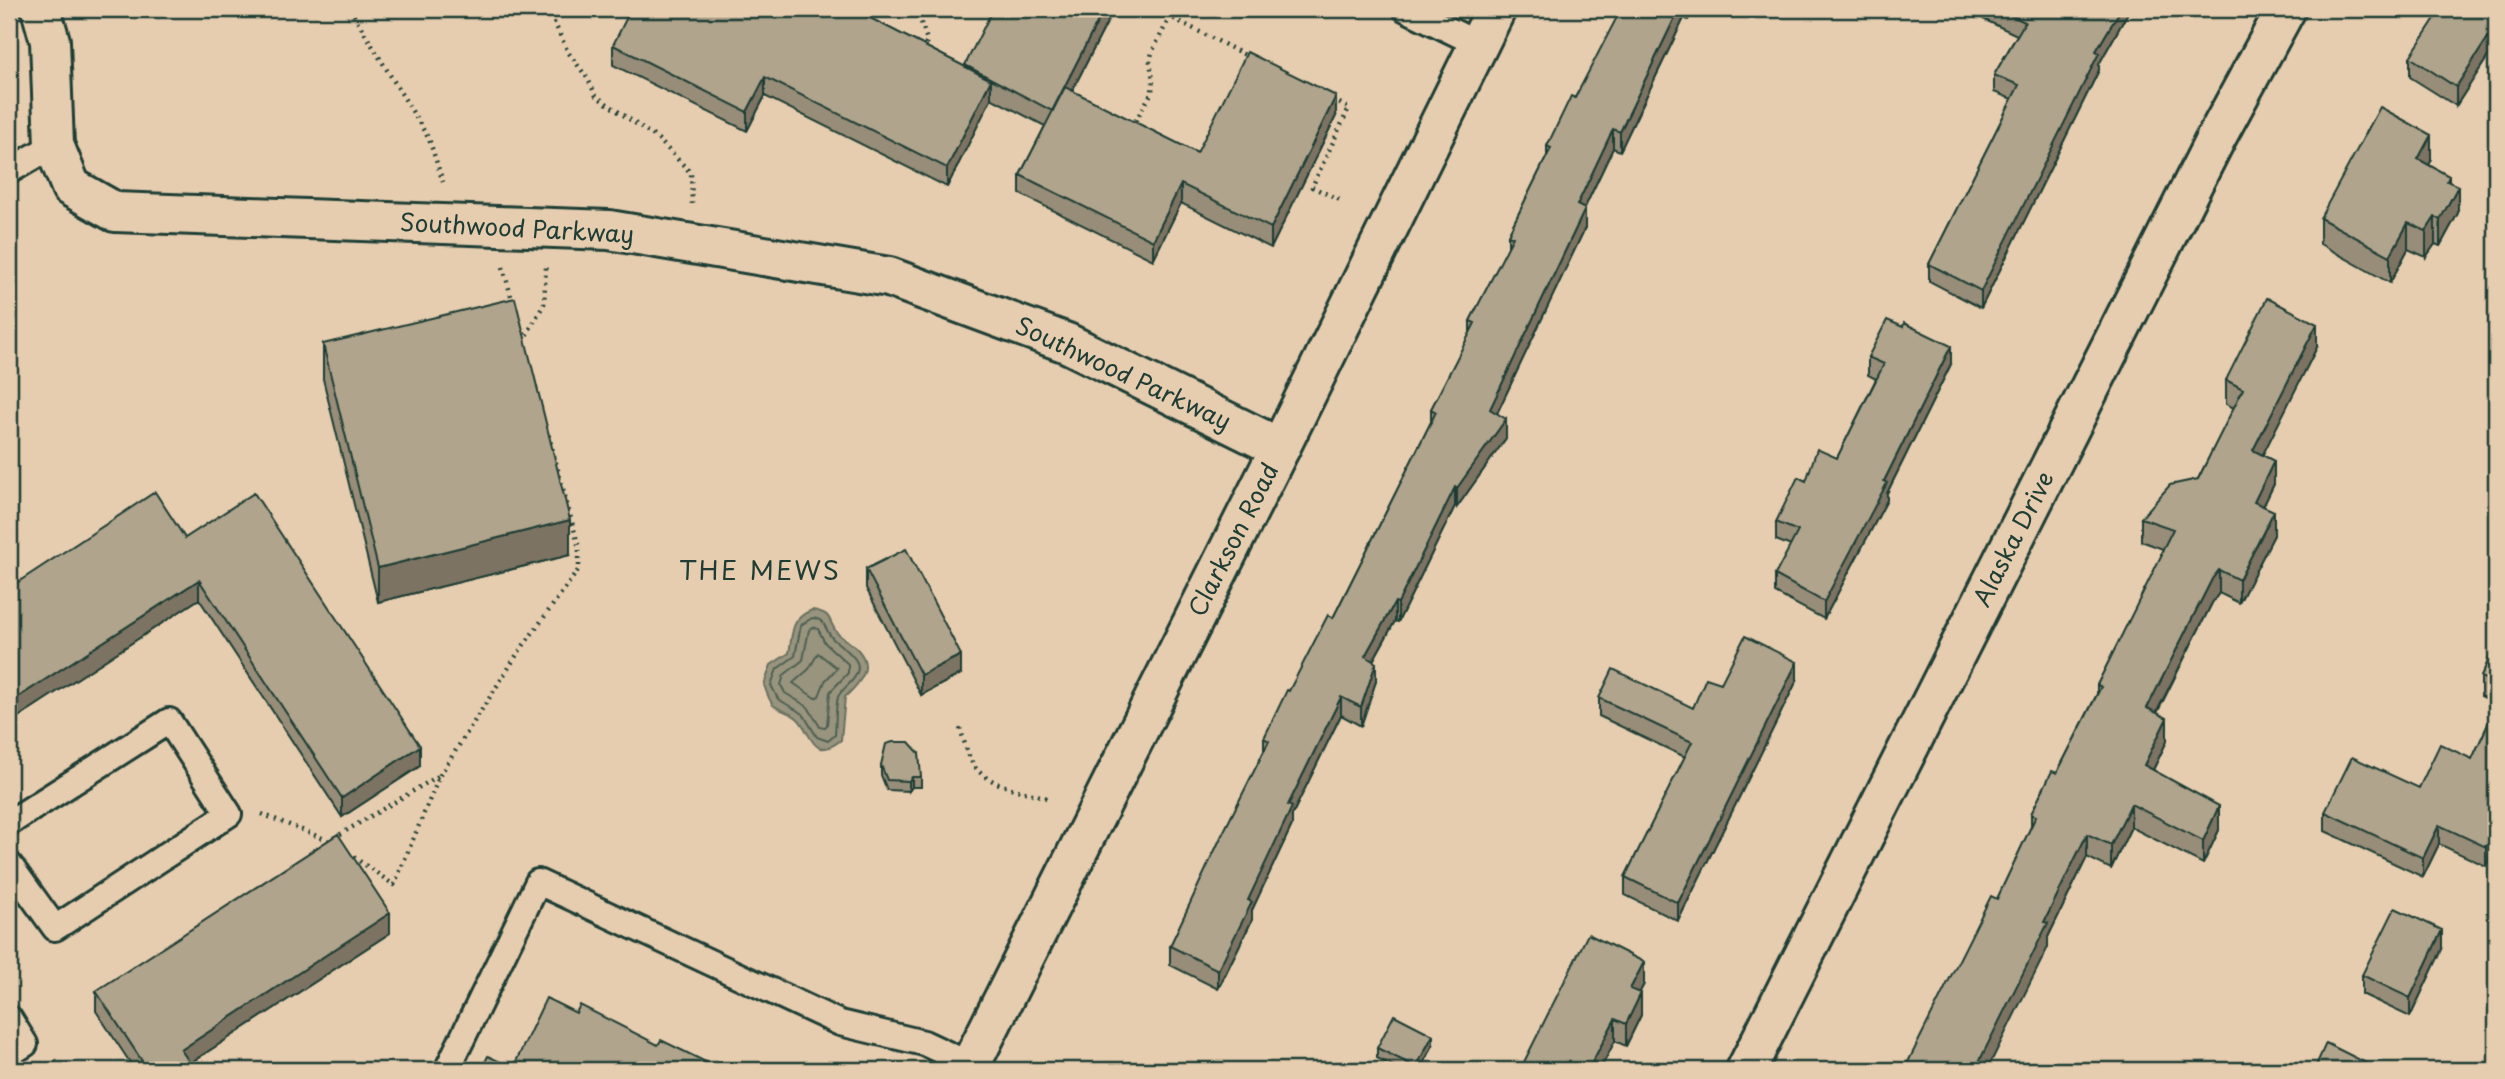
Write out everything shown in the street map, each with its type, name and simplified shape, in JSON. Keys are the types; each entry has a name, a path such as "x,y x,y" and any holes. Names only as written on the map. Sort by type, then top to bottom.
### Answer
{"street":[{"name":"Southwood Parkway","path":"41,9 50,41 54,145 71,187 115,212 609,230 889,277 1067,343 1280,447"},
{"name":"Clarkson Road","path":"970,1068 1496,9"},
{"name":"Alaska Drive","path":"1746,1070 2216,138 2286,9"}],"lane":[{"path":"1406,9 1478,44"},
{"path":"10,174 54,145"},
{"path":"9,822 169,721 229,814 55,928 12,875"},
{"path":"447,1070 538,882 840,1023 924,1043 970,1068"},
{"path":"9,1018 25,1044 9,1054"}],"path":[{"path":"350,9 429,139 443,182"},
{"path":"548,9 568,52 588,79 596,96 658,139 691,173 693,199"},
{"path":"917,9 927,40 920,63"},
{"path":"1155,9 1253,59"},
{"path":"1131,130 1152,92 1152,52 1170,17"},
{"path":"1325,96 1349,108 1311,187 1342,201"},
{"path":"502,263 516,315"},
{"path":"523,341 544,304 546,264"},
{"path":"520,328 527,354"},
{"path":"262,814 330,841 394,885 440,775 518,653 579,569 579,548 548,431"},
{"path":"960,728 973,765 983,775 1047,798"},
{"path":"330,841 440,775"}],"water":[{"path":"812,610 827,615 838,634 861,654 865,667 856,686 845,697 841,740 824,748 814,743 798,719 773,705 764,685 771,665 789,653 796,622"}],"building":[{"path":"631,9 863,9 860,13 991,80 947,168 765,77 747,112 613,45"},
{"path":"993,9 1104,9 1052,111 965,65"},
{"path":"1626,9 1679,9 1620,132 1613,129 1577,205 1585,209 1490,409 1506,419 1457,488 1455,487 1398,603 1395,602 1365,656 1376,663 1361,707 1341,697 1288,805 1292,807 1248,900 1252,902 1218,970 1170,946 1269,741 1264,738 1287,690 1289,691 1328,615 1333,618 1436,412 1431,409 1475,323 1470,321 1513,237 1508,235 1551,148 1547,146 1571,96 1575,98 1619,13 1623,15"},
{"path":"1997,9 2121,9 2096,51 2099,53 1981,291 1929,264 2019,85 1994,75 2025,22"},
{"path":"2441,9 2496,9 2496,25 2456,87 2410,57"},
{"path":"1247,52 1336,96 1271,228 1181,184 1153,241 1020,175 1065,87 1197,153"},
{"path":"2380,107 2431,135 2418,159 2449,176 2447,181 2458,186 2440,220 2435,217 2426,231 2408,223 2390,256 2320,218"},
{"path":"515,298 570,520 378,568 323,344"},
{"path":"2267,298 2317,324 2253,450 2274,461 2254,502 2274,511 2239,580 2219,570 2212,579 2147,708 2167,718 2144,765 2219,806 2203,841 2131,804 2111,845 2087,834 2044,922 2048,923 1975,1070 1904,1070 1991,896 1997,899 2036,816 2031,814 2052,771 2057,773 2101,687 2097,685 2173,529 2141,518 2170,485 2198,479 2243,389 2226,380"},
{"path":"1887,320 1903,327 1904,323 1951,346 1884,481 1887,483 1824,602 1775,575 1798,531 1776,522 1798,477 1806,481 1817,449 1837,458 1884,364 1868,357"},
{"path":"155,492 185,538 254,493 420,746 342,798 199,580 9,703 9,588"},
{"path":"906,549 961,655 921,675 866,569"},
{"path":"1745,636 1797,662 1678,903 1625,877 1692,742 1599,698 1613,669 1693,708 1706,678 1721,683"},
{"path":"2496,646 2496,684 2481,677"},
{"path":"2496,707 2496,824 2486,847 2439,825 2423,858 2325,812 2352,757 2419,788 2440,744 2472,759"},
{"path":"909,742 919,753 921,777 912,777 909,781 887,780 881,765 886,744"},
{"path":"338,834 390,913 181,1050 195,1070 128,1070 142,1061 96,991"},
{"path":"2395,908 2442,930 2410,998 2362,975"},
{"path":"1588,934 1644,962 1630,989 1641,993 1626,1024 1615,1019 1588,1070 1520,1070"},
{"path":"546,998 576,1013 580,1005 658,1045 661,1040 722,1070 481,1070 488,1056 513,1068"},
{"path":"1394,1015 1433,1035 1416,1067 1377,1048"},
{"path":"2326,1043 2372,1066 2370,1070 2314,1070"},
{"path":"1497,1064 1507,1070 1494,1070"}],"district":[{"name":"THE MEWS","path":"760,571"}]}
